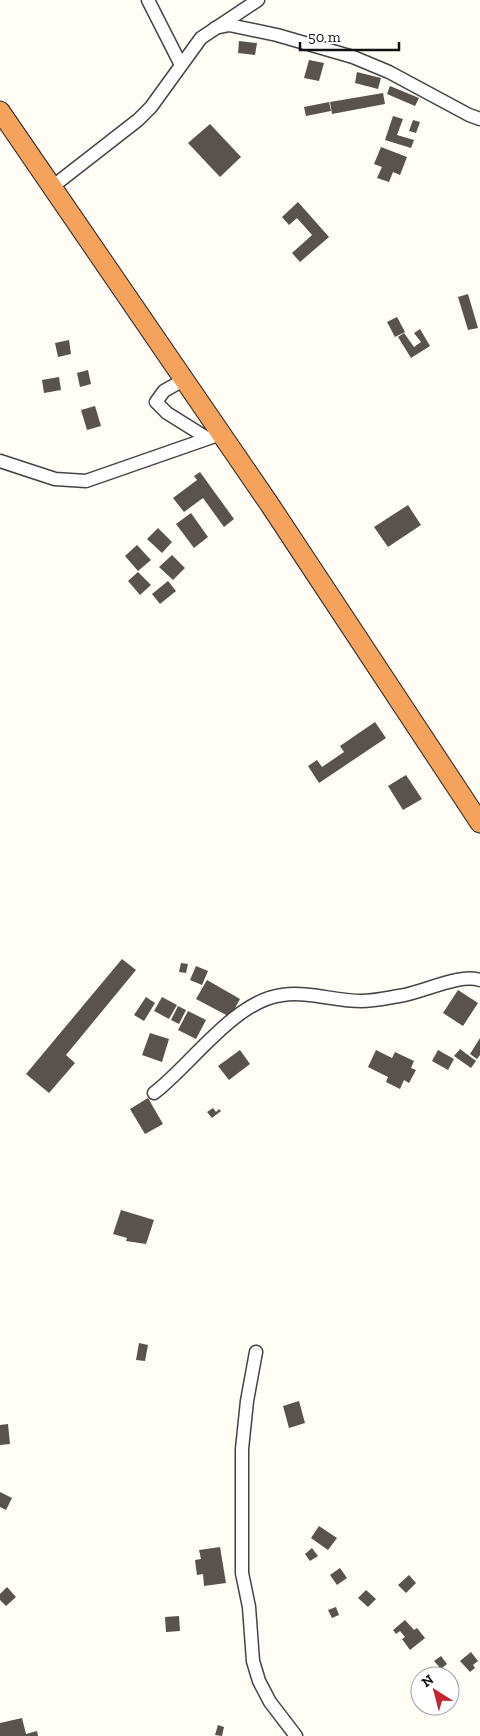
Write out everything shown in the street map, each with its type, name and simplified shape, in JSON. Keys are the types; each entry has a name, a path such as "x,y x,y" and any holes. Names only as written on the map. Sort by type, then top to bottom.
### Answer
{"highway":[{"path":"0,112 185,379 214,436 480,823"}],"street":[{"path":"148,0 182,65"},
{"path":"52,187 138,120 151,107 182,65 193,46 215,28 258,0"},
{"path":"215,28 229,25 277,35 354,57 389,72 480,119"},
{"path":"185,379 164,391 156,402 167,413 214,436"},
{"path":"0,461 55,479 86,481 214,436"},
{"path":"154,1093 168,1082 223,1028 260,1002 275,996 293,994 362,1001 417,993 462,979 480,980"},
{"path":"256,1352 246,1401 242,1449 242,1573 249,1607 253,1662 259,1681 270,1702 296,1736"}],"building":[{"path":"239,41 257,43 255,55 238,53"},
{"path":"309,60 324,63 319,81 304,78"},
{"path":"357,72 381,78 378,89 355,83"},
{"path":"390,86 419,98 415,106 387,94"},
{"path":"383,93 385,104 332,114 330,102"},
{"path":"329,102 331,111 306,116 304,107"},
{"path":"393,116 403,119 397,135 414,140 411,148 385,140"},
{"path":"413,120 420,122 416,133 409,131"},
{"path":"210,124 241,157 220,177 188,143"},
{"path":"381,147 407,157 400,175 393,172 389,182 377,178 382,167 374,164"},
{"path":"298,202 329,237 300,262 292,253 312,235 297,218 289,225 282,217"},
{"path":"468,294 478,328 468,330 458,297"},
{"path":"397,317 405,332 395,337 387,322"},
{"path":"420,329 430,346 411,358 398,337 404,333 414,347 421,342 414,333"},
{"path":"69,340 71,354 58,357 55,343"},
{"path":"88,370 91,384 80,387 77,373"},
{"path":"59,377 61,390 44,393 42,380"},
{"path":"95,406 101,426 87,430 81,410"},
{"path":"200,472 234,519 224,527 203,498 184,512 173,498 197,480 194,476"},
{"path":"408,505 421,525 388,547 374,527"},
{"path":"191,513 208,537 194,548 176,524"},
{"path":"158,528 172,542 162,553 147,539"},
{"path":"137,545 151,560 138,571 125,556"},
{"path":"172,555 185,568 173,580 159,567"},
{"path":"138,572 151,585 140,595 128,581"},
{"path":"168,581 176,591 160,604 152,594"},
{"path":"375,722 386,738 319,783 308,766 317,760 322,767 344,752 340,746"},
{"path":"406,775 422,799 403,810 388,786"},
{"path":"122,959 136,970 66,1055 75,1063 49,1093 26,1074"},
{"path":"181,963 188,964 186,973 179,972"},
{"path":"196,966 208,971 202,985 190,980"},
{"path":"207,980 240,999 230,1017 196,999"},
{"path":"458,990 478,1003 463,1026 443,1013"},
{"path":"146,997 155,1003 144,1021 134,1015"},
{"path":"162,997 177,1005 169,1019 154,1011"},
{"path":"178,1006 186,1010 179,1024 171,1020"},
{"path":"188,1011 206,1020 196,1039 178,1030"},
{"path":"150,1033 169,1039 162,1062 142,1055"},
{"path":"480,1038 480,1055 477,1059 470,1054"},
{"path":"460,1049 476,1061 471,1068 454,1056"},
{"path":"240,1050 250,1064 229,1080 218,1066"},
{"path":"376,1050 392,1058 395,1052 414,1061 411,1068 416,1070 409,1083 404,1080 400,1089 386,1082 388,1077 368,1067"},
{"path":"438,1050 454,1059 448,1070 432,1061"},
{"path":"148,1098 163,1124 145,1134 130,1109"},
{"path":"213,1108 216,1112 219,1109 221,1111 212,1118 207,1112"},
{"path":"121,1210 154,1220 146,1244 126,1241 127,1238 113,1234"},
{"path":"139,1343 148,1345 145,1361 136,1360"},
{"path":"299,1401 305,1423 289,1428 283,1406"},
{"path":"8,1424 10,1444 0,1445 0,1425"},
{"path":"0,1492 12,1498 6,1510 0,1507"},
{"path":"319,1526 337,1538 328,1550 311,1538"},
{"path":"220,1547 226,1583 204,1586 203,1574 197,1575 195,1560 201,1559 199,1550"},
{"path":"312,1548 318,1556 310,1561 305,1554"},
{"path":"340,1568 347,1578 337,1585 330,1575"},
{"path":"409,1575 416,1583 406,1593 398,1585"},
{"path":"7,1587 16,1597 6,1606 0,1600 0,1594"},
{"path":"366,1590 376,1599 368,1607 358,1598"},
{"path":"336,1607 339,1615 332,1618 328,1610"},
{"path":"179,1616 180,1631 166,1632 165,1617"},
{"path":"405,1620 414,1630 417,1628 425,1638 410,1650 402,1639 405,1637 400,1631 396,1634 393,1630"},
{"path":"471,1652 478,1661 473,1665 475,1668 470,1672 460,1661"},
{"path":"441,1656 447,1664 438,1666 434,1661"},
{"path":"22,1718 26,1734 37,1731 38,1736 0,1736 0,1723"},
{"path":"218,1725 224,1727 222,1736 215,1735"}]}
